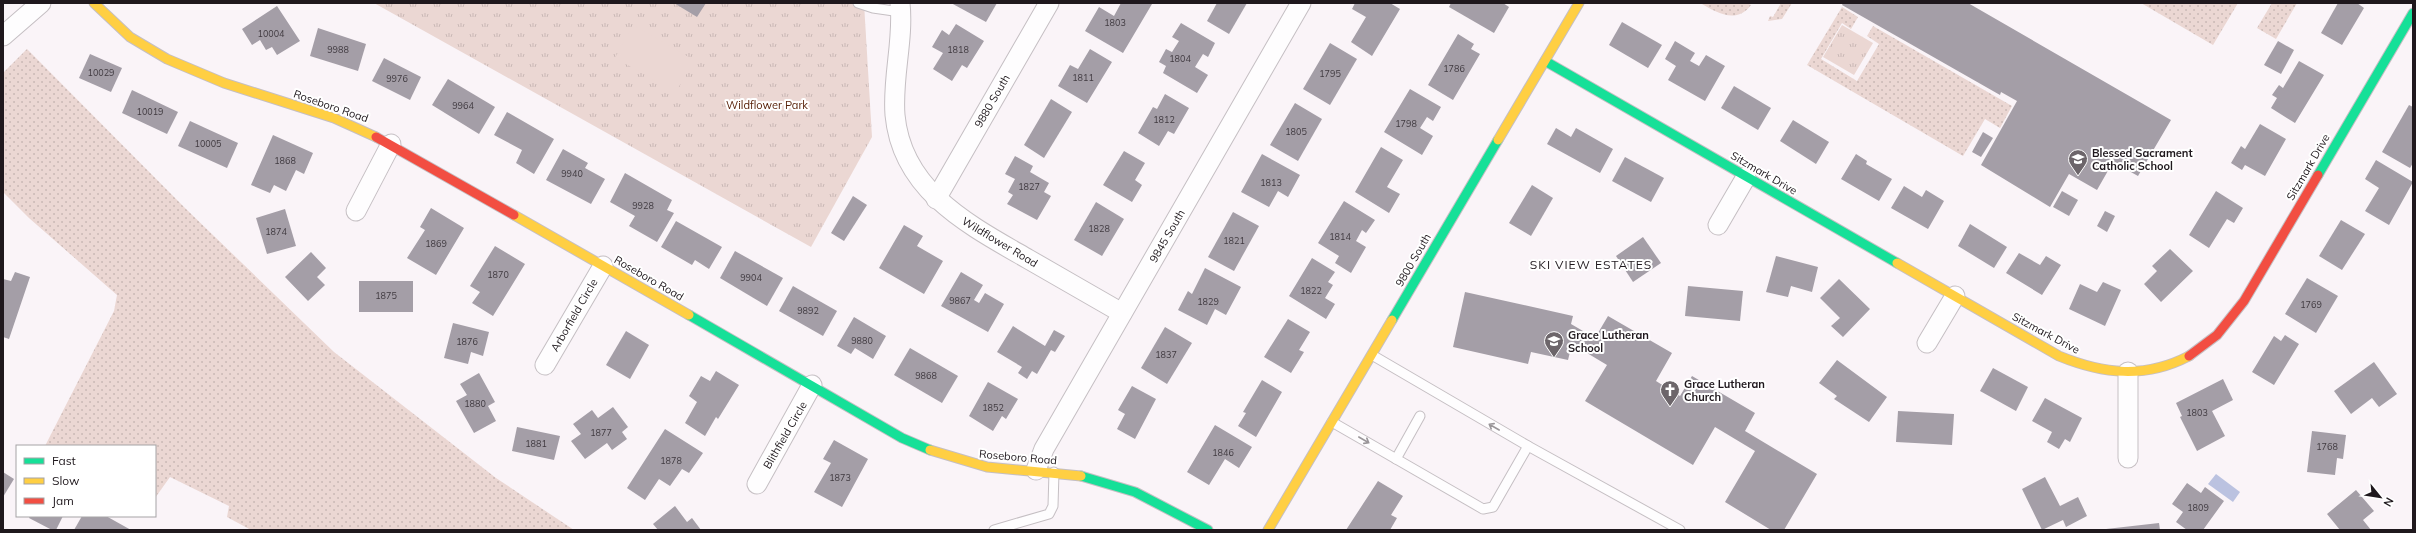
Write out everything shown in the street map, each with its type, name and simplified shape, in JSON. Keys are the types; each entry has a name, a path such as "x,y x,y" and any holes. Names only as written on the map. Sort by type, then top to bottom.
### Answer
{"street":[{"path":"3,36 41,3"},
{"name":"Roseboro Road","path":"94,3 130,36 167,59 224,83 334,118 391,144 902,438 935,453 968,464 1045,471 1089,477 1124,486 1208,530"},
{"name":"9880 South","path":"936,199 1049,3"},
{"name":"9845 South","path":"1045,471 1044,449 1301,3"},
{"name":"9800 South","path":"1268,530 1579,3"},
{"name":"Wildflower Road","path":"900,7 895,115 902,149 918,176 936,199 967,224 1122,313"},
{"name":"Sitzmark Drive","path":"1545,61 2059,356 2091,369 2128,372 2164,367 2197,352 2223,329 2244,301 2413,13"},
{"path":"356,211 391,144"},
{"path":"1718,225 1746,176"},
{"name":"Arborfield Circle","path":"546,365 603,266"},
{"path":"1927,343 1955,296"},
{"path":"2128,372 2128,458"},
{"name":"Blithfield Circle","path":"757,484 812,385"}],"lane":[{"path":"858,3 873,8 900,7"},
{"path":"1372,355 1528,446 1680,530"},
{"path":"1396,459 1420,416"},
{"path":"1332,422 1483,509 1493,507 1528,446"},
{"path":"994,530 1050,514 1053,506 1045,471"}],"green space":[{"name":"Wildflower Park","path":"374,3 864,3 872,137 811,247"},
{"path":"1700,3 1747,3 1751,5 1745,11 1732,16 1719,13"},
{"path":"1781,3 1792,3 1782,19 1768,21 1770,16 1773,17"},
{"path":"2141,3 2238,3 2213,45"},
{"path":"2272,3 2297,3 2276,39 2257,28"},
{"path":"1842,7 1858,17 1851,29 1842,23 1821,59 1857,81 1879,44 1867,36 1873,26 2012,106 2000,128 1985,119 1963,156 1807,65"},
{"path":"633,25 694,60 676,92 615,58"},
{"path":"1842,25 1873,43 1854,75 1823,57"},
{"path":"27,49 185,208 334,352 496,478 574,530 251,530 227,517 229,506 170,477 156,497 156,445 46,445 114,311 117,295 29,218 3,192 3,73"}],"water":[{"path":"2216,474 2240,492 2233,502 2208,484"}],"building":[{"path":"674,3 706,3 697,17"},
{"path":"951,3 997,3 986,22"},
{"path":"1121,3 1152,4 1123,53 1085,31 1099,7 1114,16"},
{"path":"1217,3 1247,3 1229,34 1207,21"},
{"path":"1355,3 1390,3 1400,9 1372,56 1351,42 1366,17 1352,9"},
{"path":"1451,3 1503,3 1509,7 1494,33 1449,7"},
{"path":"1843,3 1968,3 2171,120 2138,176 2113,162 2097,190 2069,174 2050,207 1981,165 2017,101 2001,92 2000,95 1842,5"},
{"path":"2338,3 2357,3 2364,8 2342,45 2321,33"},
{"path":"277,6 300,41 277,55 272,47 266,50 260,40 252,45 242,29"},
{"path":"1622,22 1662,45 1648,68 1609,45"},
{"path":"1181,23 1215,43 1208,57 1203,54 1195,67 1208,75 1197,93 1163,73 1166,66 1159,62 1166,49 1172,52 1179,41 1172,37"},
{"path":"956,24 984,41 967,68 962,65 952,81 933,69 943,53 932,47 942,30 949,35"},
{"path":"318,28 366,44 358,71 310,56"},
{"path":"1458,34 1474,44 1471,49 1480,54 1453,100 1428,85"},
{"path":"1675,41 1695,53 1690,61 1699,66 1706,55 1725,66 1705,101 1668,80 1676,66 1665,59"},
{"path":"2278,41 2294,50 2281,74 2264,65"},
{"path":"1330,43 1357,59 1330,105 1303,89"},
{"path":"1090,49 1112,62 1087,103 1058,86 1070,65 1078,69"},
{"path":"90,54 122,68 111,92 79,78"},
{"path":"384,58 421,77 410,100 372,81"},
{"path":"2299,61 2324,75 2295,123 2271,108 2277,98 2272,95 2279,85 2283,88"},
{"path":"448,79 495,107 479,134 432,105"},
{"path":"1734,86 1771,108 1758,130 1721,108"},
{"path":"1410,89 1441,107 1433,121 1427,117 1420,128 1433,136 1422,155 1384,132"},
{"path":"132,90 178,112 167,134 122,113"},
{"path":"1165,94 1189,108 1174,134 1168,131 1159,146 1138,133 1153,107 1157,109"},
{"path":"1051,99 1072,112 1044,158 1024,145"},
{"path":"1295,103 1322,119 1298,161 1270,145"},
{"path":"2409,105 2413,107 2413,163 2410,168 2382,152"},
{"path":"507,112 554,139 534,174 516,163 522,150 494,135"},
{"path":"1793,120 1829,142 1816,164 1780,141"},
{"path":"190,121 238,143 227,168 178,146"},
{"path":"2260,124 2286,139 2265,176 2245,165 2242,170 2231,163 2241,146 2245,149"},
{"path":"1556,128 1571,137 1576,128 1613,149 1600,173 1547,144"},
{"path":"1983,132 1993,138 1981,157 1972,152"},
{"path":"273,135 313,153 304,174 296,170 286,191 274,185 270,193 251,185"},
{"path":"1381,147 1403,160 1387,187 1400,194 1389,213 1355,192"},
{"path":"563,149 588,163 585,168 605,179 591,204 546,180"},
{"path":"1124,151 1145,163 1135,180 1142,185 1132,202 1103,185"},
{"path":"1262,154 1300,175 1288,197 1278,191 1269,207 1241,192"},
{"path":"1856,154 1867,161 1866,164 1892,179 1879,201 1841,179"},
{"path":"1015,156 1033,166 1030,172 1049,183 1044,192 1051,196 1037,220 1007,204 1013,195 1008,192 1015,179 1005,174"},
{"path":"1625,157 1664,178 1651,202 1612,181"},
{"path":"2376,160 2413,182 2389,225 2365,211 2379,188 2365,179"},
{"path":"625,173 672,200 667,210 674,213 657,242 629,226 635,216 610,202"},
{"path":"1532,185 1553,198 1531,236 1509,223"},
{"path":"1904,186 1922,197 1926,190 1944,201 1928,229 1891,208"},
{"path":"2062,191 2078,200 2069,216 2053,207"},
{"path":"2216,191 2243,208 2234,223 2227,219 2209,248 2189,235"},
{"path":"853,196 867,205 844,241 831,233"},
{"path":"1344,201 1375,220 1366,233 1362,230 1356,241 1366,247 1351,273 1335,263 1339,256 1318,243"},
{"path":"1096,202 1124,219 1102,256 1074,240"},
{"path":"431,208 464,228 436,275 407,258 425,230 420,227"},
{"path":"285,209 296,246 267,254 256,218"},
{"path":"2105,211 2115,216 2107,232 2097,226"},
{"path":"1233,212 1259,226 1234,271 1208,257"},
{"path":"2341,220 2365,234 2342,270 2319,256"},
{"path":"676,221 722,247 709,269 695,260 692,265 661,247"},
{"path":"1970,224 2007,247 1994,268 1958,246"},
{"path":"904,225 923,236 917,246 943,261 924,294 879,268"},
{"path":"1643,237 1661,263 1633,282 1616,256"},
{"path":"495,246 525,264 493,316 472,303 480,292 470,286"},
{"path":"2170,249 2193,271 2161,302 2144,284 2157,271 2152,266"},
{"path":"735,251 783,278 767,306 720,278"},
{"path":"311,252 326,268 317,277 325,285 308,301 285,277"},
{"path":"2019,253 2040,265 2046,256 2061,265 2042,295 2006,273"},
{"path":"1776,256 1818,267 1812,292 1791,286 1788,297 1766,292"},
{"path":"1312,258 1335,272 1328,282 1333,285 1325,298 1335,304 1326,319 1289,296"},
{"path":"1205,268 1241,287 1226,315 1215,309 1207,325 1178,310 1188,291 1192,294"},
{"path":"15,272 30,277 9,339 3,337 3,279 11,281"},
{"path":"961,272 983,285 974,300 979,303 985,293 1004,304 988,332 941,306"},
{"path":"2307,278 2338,296 2316,333 2285,314"},
{"path":"1839,279 1870,309 1843,337 1831,326 1840,318 1820,298"},
{"path":"359,281 413,281 413,312 359,312"},
{"path":"2103,282 2121,290 2105,326 2069,309 2080,284 2097,292"},
{"path":"793,286 837,311 823,336 779,311"},
{"path":"1688,286 1743,291 1740,321 1685,316"},
{"name":"Grace Lutheran Church","path":"1465,292 1573,316 1571,324 1595,338 1608,316 1672,353 1656,381 1680,396 1692,376 1755,413 1745,431 1817,474 1784,530 1771,530 1725,502 1755,451 1715,427 1693,465 1585,401 1607,365 1572,344 1568,360 1531,352 1528,364 1453,347"},
{"path":"854,317 886,336 873,359 855,348 851,354 837,346"},
{"path":"1288,319 1310,332 1299,350 1304,352 1291,373 1264,357"},
{"path":"453,323 489,332 483,356 471,352 468,364 444,358"},
{"path":"1013,326 1045,346 1054,330 1065,336 1055,352 1051,350 1037,374 1032,371 1027,379 1018,373 1022,367 997,352"},
{"path":"1165,327 1192,343 1167,384 1141,368"},
{"path":"626,331 649,345 630,379 606,365"},
{"path":"2285,335 2299,344 2274,385 2252,372 2274,336 2281,341"},
{"path":"910,348 958,376 942,403 894,375"},
{"path":"1837,360 1887,397 1869,422 1834,399 1837,396 1819,383"},
{"path":"2374,362 2397,394 2379,407 2372,398 2351,414 2334,391"},
{"path":"1993,368 2028,387 2016,411 1980,391"},
{"path":"716,371 739,385 718,419 716,417 705,436 685,423 697,402 689,396 701,376 710,381"},
{"path":"479,373 495,402 488,406 496,421 474,433 456,401 467,395 460,384"},
{"path":"2223,379 2233,400 2212,411 2225,436 2197,451 2180,417 2182,416 2176,403"},
{"path":"1262,380 1282,392 1256,437 1238,426 1246,413 1243,412"},
{"path":"988,382 1018,399 1006,419 1002,416 993,431 969,416"},
{"path":"1132,386 1156,399 1135,439 1117,429 1125,414 1118,410"},
{"path":"2045,398 2082,418 2070,442 2065,439 2059,449 2047,442 2052,432 2032,421"},
{"path":"613,407 628,427 622,432 627,439 612,450 607,443 585,459 571,441 581,434 573,424 592,410 598,418"},
{"path":"1898,411 1954,414 1952,445 1896,442"},
{"path":"1215,425 1252,447 1239,468 1225,459 1209,485 1187,472"},
{"path":"517,427 560,436 554,460 512,451"},
{"path":"665,429 703,453 689,473 682,469 670,486 659,479 645,500 627,488"},
{"path":"2312,431 2346,435 2343,459 2337,458 2335,475 2307,472"},
{"path":"834,440 868,459 842,507 814,492 831,463 823,459"},
{"path":"3,472 14,479 3,497"},
{"path":"2045,477 2060,506 2078,497 2087,516 2066,527 2063,520 2042,530 2022,489"},
{"path":"1378,481 1403,496 1391,515 1397,518 1390,530 1346,530"},
{"path":"2187,483 2201,493 2205,487 2224,501 2203,530 2187,530 2176,522 2183,512 2172,504"},
{"path":"2356,490 2374,511 2363,520 2371,530 2340,530 2327,514"},
{"path":"675,506 687,522 692,518 701,530 658,530 653,524"},
{"path":"62,517 56,530 52,530 29,518"},
{"path":"81,517 108,517 131,530 74,530"},
{"path":"2159,523 2160,530 2106,530 2106,529"}],"traffic: fast":[{"path":"2318,175 2413,13"},
{"path":"1545,61 1897,263"},
{"path":"1392,320 1498,140"},
{"path":"689,315 902,438 930,450"},
{"path":"1081,476 1135,492 1208,530"}],"traffic: slow":[{"path":"94,3 130,37 167,59 224,83 334,118 376,137"},
{"path":"1498,140 1579,3"},
{"path":"514,215 689,315"},
{"path":"1897,263 2059,356 2075,362 2108,370 2140,371 2173,363 2189,356"},
{"path":"1268,530 1392,320"},
{"path":"930,450 987,467 1081,476"}],"traffic: jam":[{"path":"376,137 514,215"},
{"path":"2189,356 2217,335 2244,301 2318,175"}],"place":[{"name":"Blessed Sacrament Catholic School","path":"2078,176"},
{"name":"Grace Lutheran School","path":"1554,358"},
{"name":"Grace Lutheran Church","path":"1670,407"}],"district":[{"name":"SKI VIEW ESTATES","path":"1591,265"}]}
